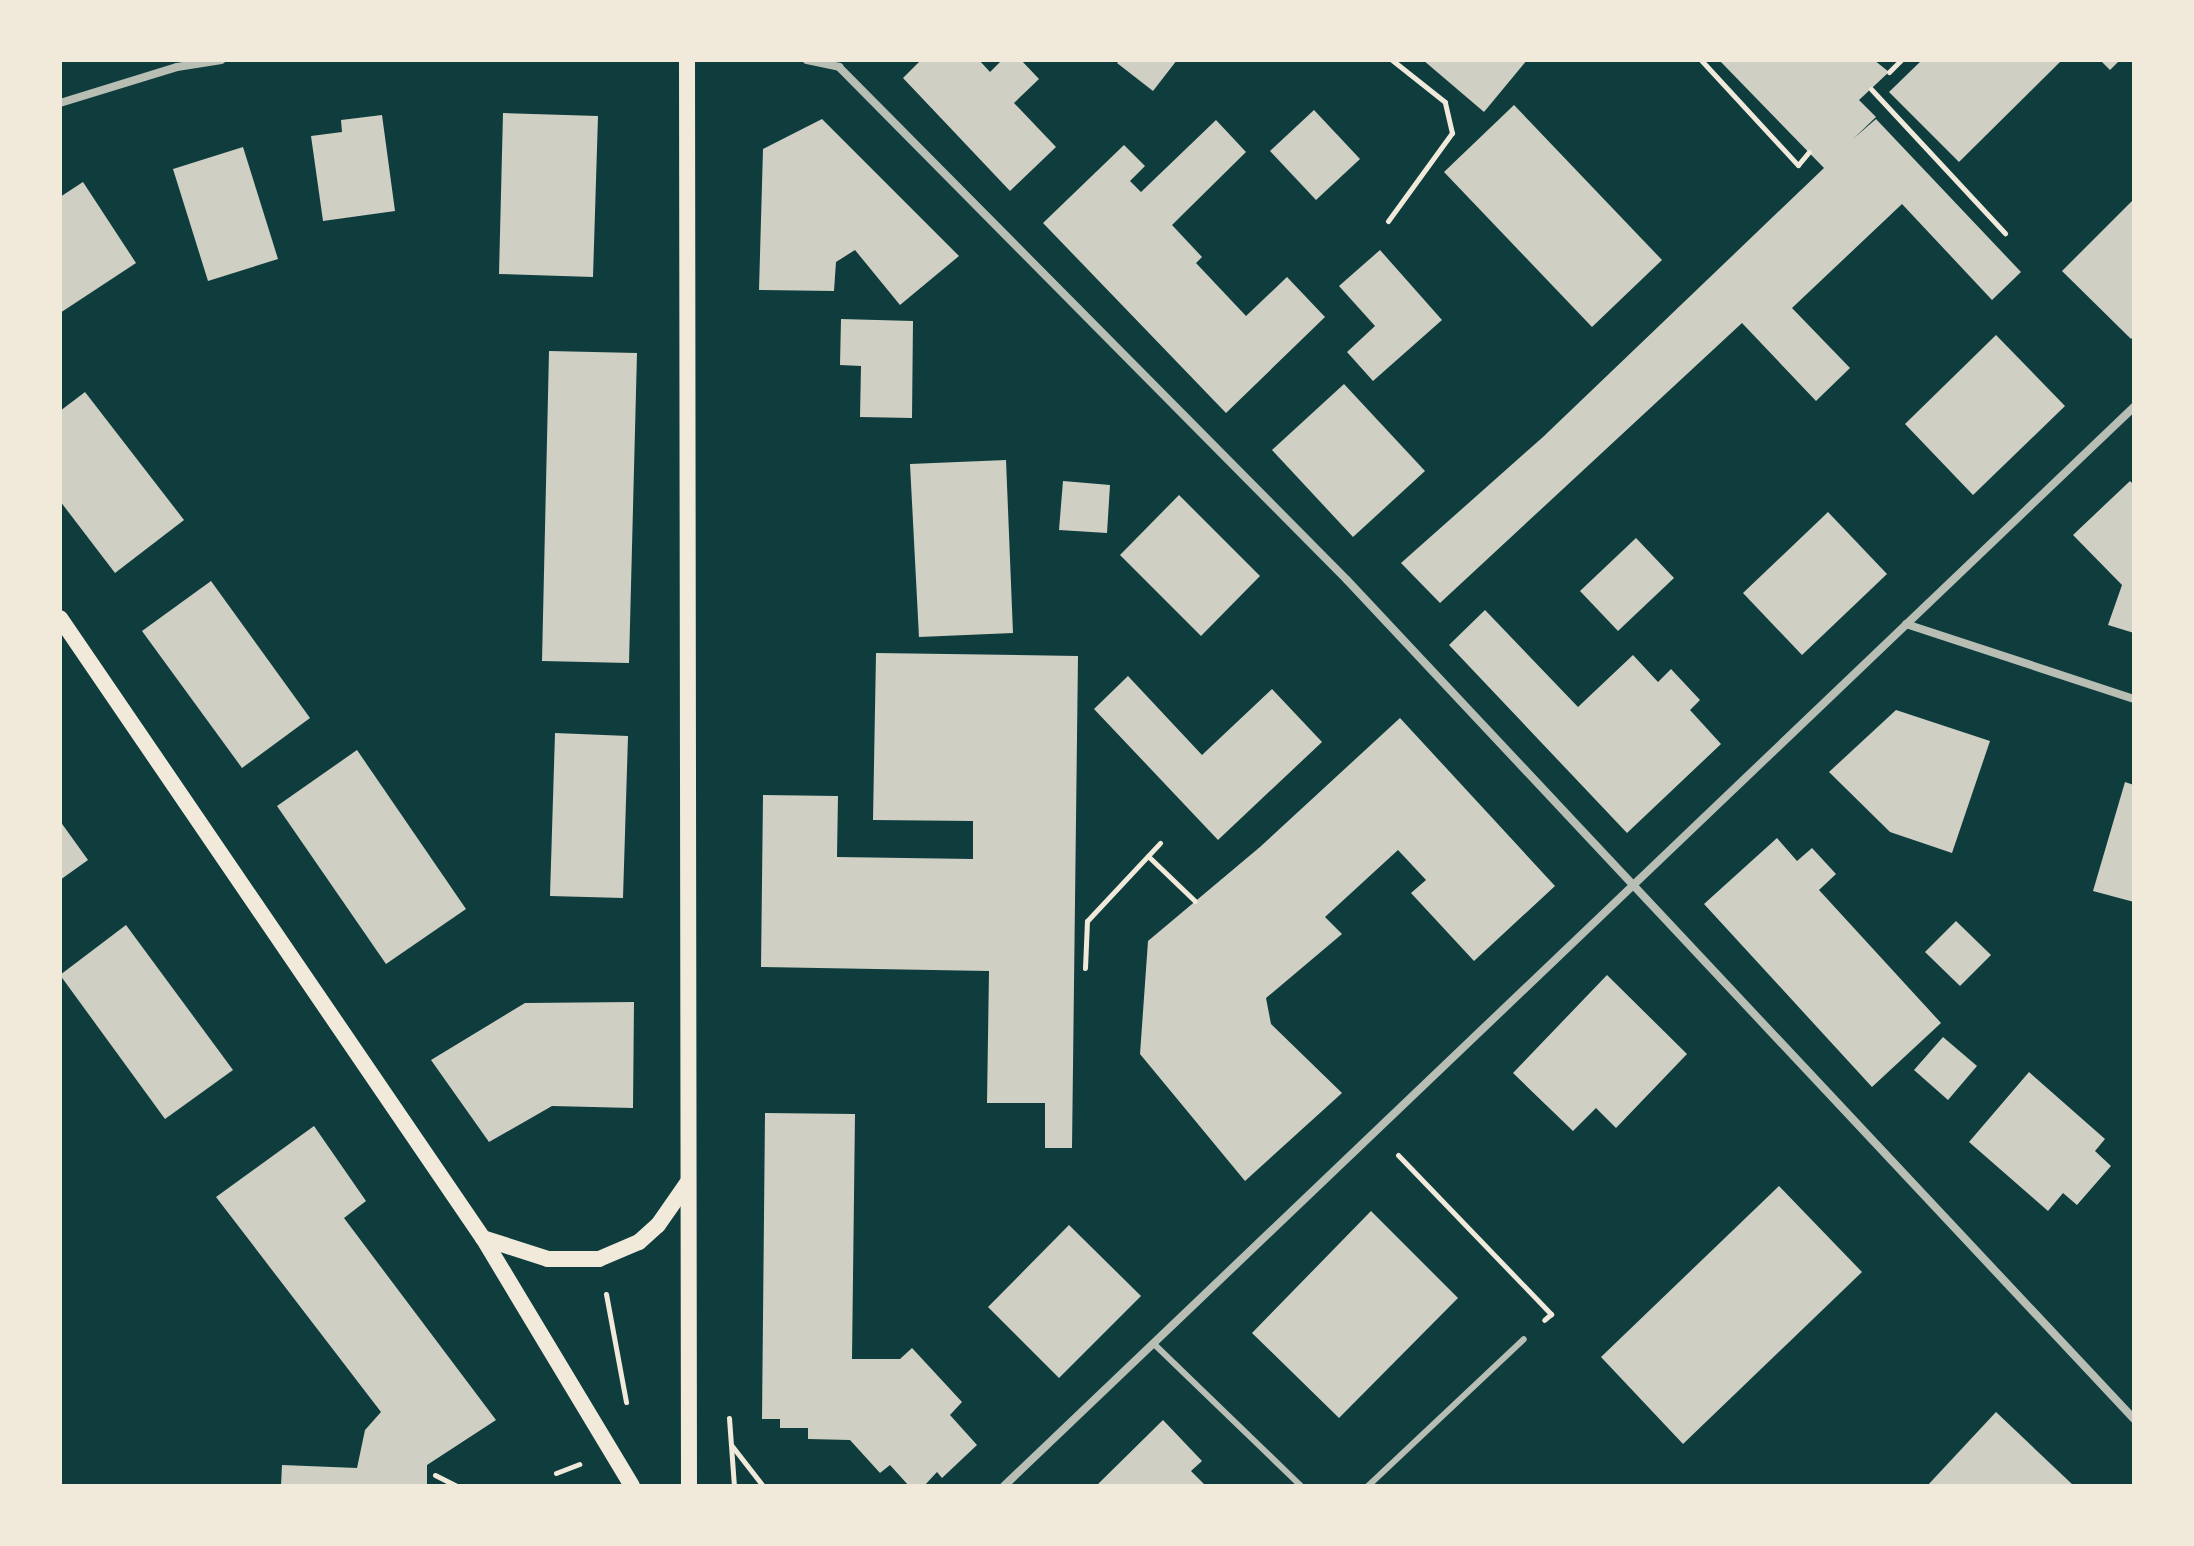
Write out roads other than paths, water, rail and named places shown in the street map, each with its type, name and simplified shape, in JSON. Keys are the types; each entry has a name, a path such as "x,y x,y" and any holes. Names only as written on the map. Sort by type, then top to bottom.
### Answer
{"main road":[{"path":"687,60 691,1171 689,1486"},
{"path":"60,618 483,1238 632,1486"},
{"path":"483,1238 548,1259 599,1259 639,1242 658,1225 686,1191 691,1171"}],"street":[{"path":"60,103 177,67 221,60"},
{"path":"807,60 839,67 1347,580 2134,1419"},
{"path":"1004,1486 2134,407"},
{"path":"1906,624 2134,699"}],"lane":[{"path":"1368,1486 1524,1339"},
{"path":"1153,1343 1301,1486"}]}
